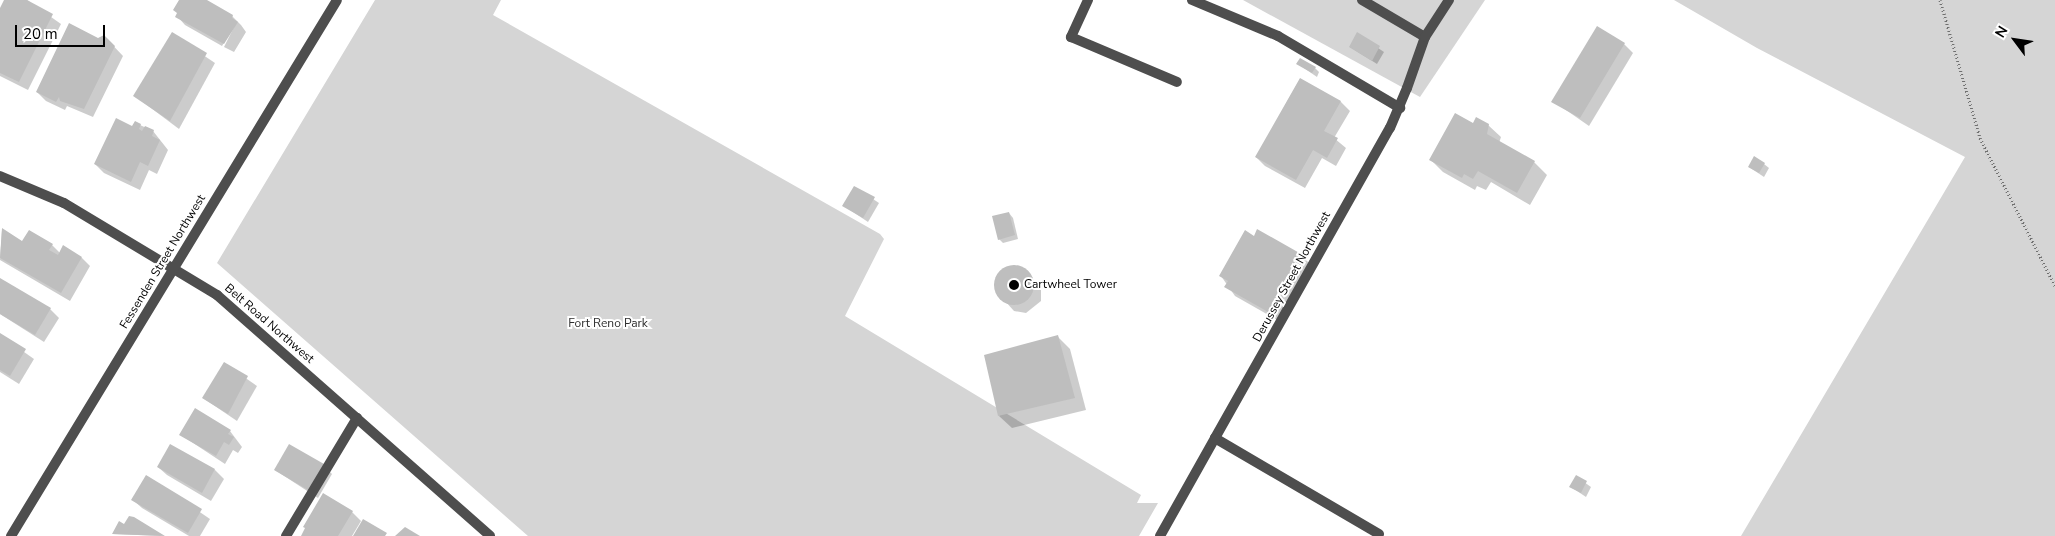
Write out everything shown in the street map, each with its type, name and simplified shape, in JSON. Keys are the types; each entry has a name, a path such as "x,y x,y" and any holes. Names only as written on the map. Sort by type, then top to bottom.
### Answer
{"street":[{"name":"Fessenden Street Northwest","path":"11,536 337,0"},
{"path":"1088,0 1071,37 1177,82"},
{"path":"1192,0 1278,36 1400,108"},
{"path":"1362,0 1425,37"},
{"name":"Derussey Street Northwest","path":"1160,536 1390,128 1400,108 1425,37 1449,0"},
{"name":"Belt Road Northwest","path":"0,176 64,203 217,295 490,536"},
{"path":"286,536 357,418"},
{"path":"1215,438 1379,534"}],"path":[{"path":"1940,0 1980,138 2055,286"}],"green space":[{"name":"Fort Reno Park","path":"375,0 501,0 493,15 880,234 884,239 845,316 1141,495 1137,503 1158,503 1139,536 528,536 217,263"},
{"path":"1243,0 1485,0 1420,97"},
{"path":"1674,0 2055,0 2055,536 1741,536 1965,157 1757,48"}],"building":[{"path":"4,0 27,0 53,14 19,82 0,73 0,8"},
{"path":"179,0 207,0 233,15 232,18 238,22 224,44 175,17 177,13 173,10"},
{"path":"69,23 98,38 104,35 115,46 84,109 60,101 59,97 56,102 36,92"},
{"path":"1597,26 1625,43 1580,118 1551,102"},
{"path":"172,32 207,53 170,121 133,96"},
{"path":"1357,32 1380,46 1372,61 1349,47"},
{"path":"1300,58 1316,67 1312,73 1296,64"},
{"path":"1300,78 1341,101 1324,131 1338,138 1327,158 1313,150 1296,180 1255,157"},
{"path":"1455,113 1473,123 1476,117 1489,124 1487,134 1535,161 1517,193 1478,171 1473,179 1464,174 1462,178 1429,160"},
{"path":"116,118 132,126 135,121 141,124 139,129 142,131 145,126 154,130 152,136 160,140 148,166 140,162 131,182 94,164"},
{"path":"1754,156 1765,163 1759,173 1748,167"},
{"path":"854,186 875,197 863,218 842,206"},
{"path":"1009,212 1015,235 998,240 992,216"},
{"path":"2,228 22,241 29,230 53,244 49,250 58,255 63,245 82,257 61,293 0,258"},
{"path":"1257,229 1303,255 1270,313 1224,287 1228,281 1219,276 1245,230 1254,236"},
{"name":"Cartwheel Tower","path":"1014,265 1028,271 1034,285 1028,299 1014,305 1000,299 994,285 1000,271"},
{"path":"0,278 51,308 35,335 0,314"},
{"path":"0,333 26,349 10,376 0,370"},
{"path":"1058,335 1075,398 998,416 984,355"},
{"path":"224,362 248,376 228,414 202,398"},
{"path":"195,408 231,430 228,434 234,437 229,445 224,442 216,456 179,435"},
{"path":"170,444 215,469 202,493 157,467"},
{"path":"289,444 324,464 308,490 274,470"},
{"path":"146,475 202,509 188,533 131,500"},
{"path":"1576,475 1587,481 1581,493 1569,487"},
{"path":"323,493 353,511 338,536 301,536 305,528 303,527"},
{"path":"129,516 134,517 165,536 112,534 119,521 124,524"},
{"path":"363,519 387,533 385,536 353,536"},
{"path":"405,527 420,536 395,536"}],"place":[{"name":"Cartwheel Tower","path":"1014,285"}]}
